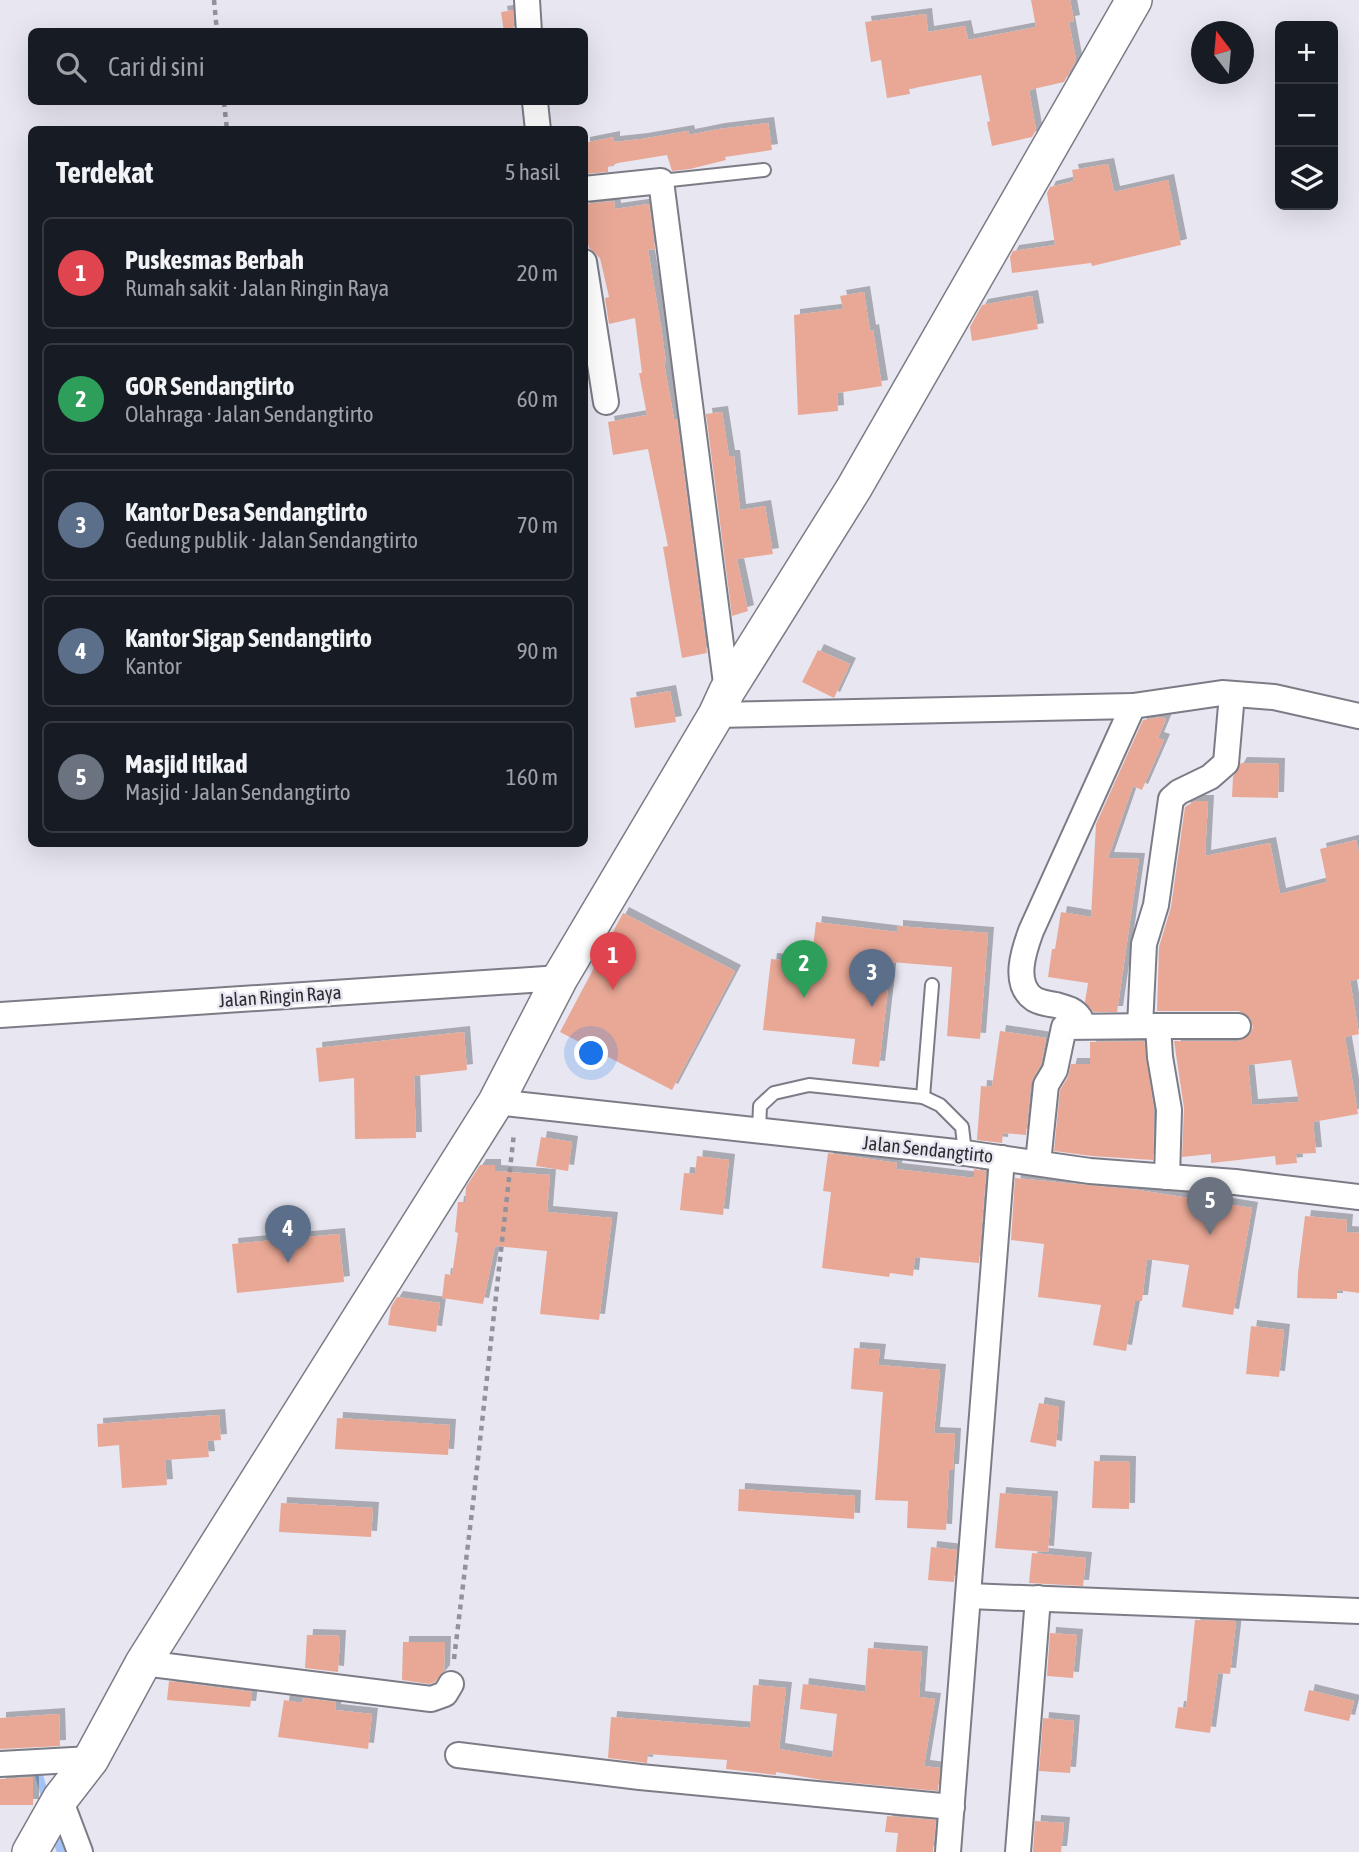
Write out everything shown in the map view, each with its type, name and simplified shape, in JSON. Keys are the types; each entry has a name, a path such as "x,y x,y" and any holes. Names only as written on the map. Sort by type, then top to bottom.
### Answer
{"street":[{"path":"527,0 530,28"},
{"path":"30,1852 60,1799 91,1759 143,1663 507,1103 560,978 722,703 854,488 1134,0"},
{"path":"535,105 538,126"},
{"path":"588,189 661,181 722,703"},
{"path":"588,287 606,402"},
{"path":"722,703 1133,706 1232,694 1274,697 1359,716"},
{"path":"1167,1177 1169,1110 1160,1057 1149,1026 1144,944 1156,905 1171,799 1179,792 1210,777 1226,763 1232,694"},
{"path":"1080,1025 1080,1018 1073,1010 1032,998 1023,979 1023,953 1133,706"},
{"name":"Jalan Ringin Raya","path":"0,1015 560,978"},
{"path":"1038,1163 1046,1086 1055,1070 1061,1031 1064,1027 1238,1026"},
{"name":"Jalan Sendangtirto","path":"507,1103 965,1153 1090,1171 1235,1182 1359,1197"},
{"path":"948,1852 1002,1158"},
{"path":"968,1596 1359,1611"},
{"path":"1018,1852 1038,1598"},
{"path":"143,1663 431,1699 444,1694 451,1684"},
{"path":"458,1755 640,1777 952,1807"},
{"path":"0,1764 91,1759"},
{"path":"60,1799 80,1852"}],"lane":[{"path":"661,181 764,170"},
{"path":"923,1097 932,985"},
{"path":"759,1130 760,1105 774,1093 809,1085 923,1097 940,1105 962,1127 965,1153"}],"path":[{"path":"214,0 217,28"},
{"path":"224,105 227,126"},
{"path":"451,1684 474,1495 507,1103"}],"building":[{"path":"1031,0 1070,0 1074,21 1069,22 1076,60 1064,82 1029,90 1036,130 1032,137 992,146 981,75 909,89 910,94 887,98 881,60 871,62 865,22 926,14 928,32 965,26 968,40 1036,27"},
{"path":"513,10 514,28 503,28 501,12"},
{"path":"768,123 772,150 725,157 726,160 672,171 667,155 618,163 608,167 608,172 588,174 588,142 614,137 614,142 642,139 688,131 689,135"},
{"path":"1108,164 1114,192 1168,180 1181,245 1092,266 1091,263 1012,273 1010,257 1013,251 1055,245 1047,193 1050,187 1074,181 1072,170"},
{"path":"614,201 615,209 649,204 655,249 648,250 664,363 674,419 677,419 707,653 682,658 663,547 668,546 648,449 613,455 608,422 647,415 639,373 642,373 635,318 609,324 605,298 609,297 600,258 589,248 588,243 588,204"},
{"path":"864,292 882,386 837,393 838,411 798,415 794,315 843,309 840,296"},
{"path":"1032,296 1038,329 972,341 970,327 982,305"},
{"path":"722,412 729,456 734,456 740,510 765,506 773,554 737,559 748,611 732,616 706,414"},
{"path":"818,650 850,664 834,698 802,682"},
{"path":"670,691 676,722 635,728 630,698"},
{"path":"1161,717 1166,719 1158,738 1164,740 1142,790 1133,786 1108,858 1139,859 1117,1012 1093,1012 1085,1002 1088,983 1048,977 1052,949 1055,949 1061,912 1091,917 1096,824 1143,720"},
{"path":"1241,763 1279,764 1278,798 1232,797 1233,777"},
{"path":"1195,801 1208,801 1205,856 1270,843 1280,894 1327,882 1320,849 1356,840 1359,853 1359,979 1350,981 1359,1034 1345,1037 1358,1114 1313,1122 1316,1153 1296,1154 1297,1163 1276,1165 1275,1156 1211,1163 1211,1154 1182,1157 1184,1108 1174,1041 1239,1041 1250,1034 1253,1027 1250,1018 1239,1011 1157,1011 1159,947 1171,907 1185,807","holes":["1291,1060 1299,1102 1252,1105 1248,1065"]},
{"path":"623,913 735,971 672,1090 560,1032"},
{"path":"816,922 897,932 897,926 988,933 980,1039 947,1036 952,967 891,962 879,1067 852,1064 855,1039 763,1030 771,959 811,963"},
{"path":"1000,1031 1046,1038 1041,1064 1031,1083 1026,1135 1003,1133 1002,1143 977,1140 981,1086 992,1087"},
{"path":"464,1032 467,1070 414,1076 416,1138 355,1139 354,1078 319,1082 316,1048"},
{"path":"1144,1041 1154,1111 1153,1160 1054,1151 1060,1090 1068,1077 1071,1064 1090,1064 1090,1042"},
{"path":"541,1137 572,1142 568,1171 536,1166"},
{"path":"828,1153 897,1163 896,1169 974,1178 974,1169 986,1171 979,1263 915,1257 913,1276 890,1273 889,1277 822,1268 831,1192 823,1191"},
{"path":"697,1156 729,1160 723,1215 680,1210 684,1173 695,1174"},
{"path":"480,1165 495,1165 495,1171 550,1175 547,1212 612,1218 599,1320 540,1314 547,1251 495,1246 483,1304 442,1298 445,1274 452,1275 458,1233 455,1232 458,1202 465,1202 466,1187"},
{"path":"1015,1178 1138,1190 1252,1208 1233,1315 1182,1307 1189,1265 1147,1259 1142,1301 1135,1301 1126,1351 1093,1345 1101,1305 1038,1297 1044,1244 1011,1240"},
{"path":"1305,1216 1347,1220 1346,1232 1359,1233 1359,1293 1337,1290 1337,1299 1297,1298"},
{"path":"339,1234 344,1282 237,1293 232,1244"},
{"path":"397,1297 440,1303 436,1332 388,1325 391,1307"},
{"path":"1251,1326 1284,1330 1279,1377 1246,1374"},
{"path":"854,1348 880,1350 878,1365 940,1370 934,1433 955,1434 953,1470 949,1470 946,1530 907,1528 908,1501 875,1500 883,1392 851,1389"},
{"path":"1039,1403 1059,1407 1056,1447 1030,1442"},
{"path":"219,1415 221,1440 207,1441 209,1457 165,1460 167,1485 122,1488 119,1445 98,1447 97,1424"},
{"path":"337,1418 450,1425 448,1455 335,1449"},
{"path":"1094,1461 1130,1462 1129,1509 1092,1508"},
{"path":"739,1489 855,1496 854,1519 738,1511"},
{"path":"1000,1493 1052,1497 1048,1552 995,1548"},
{"path":"281,1503 373,1508 371,1537 279,1532"},
{"path":"931,1547 957,1550 954,1582 928,1580"},
{"path":"1032,1553 1086,1558 1083,1586 1029,1583"},
{"path":"1195,1620 1236,1621 1230,1674 1218,1673 1210,1733 1175,1728 1178,1707 1186,1708"},
{"path":"1050,1633 1077,1635 1073,1678 1047,1676"},
{"path":"307,1635 340,1636 338,1672 305,1668"},
{"path":"403,1642 445,1642 444,1671 435,1682 429,1684 402,1680"},
{"path":"868,1648 922,1652 919,1697 935,1699 924,1766 940,1768 938,1791 822,1780 776,1772 776,1775 726,1769 727,1760 648,1754 647,1763 608,1758 611,1717 750,1728 753,1685 786,1688 779,1749 832,1758 837,1714 800,1709 803,1684 865,1692"},
{"path":"169,1681 252,1692 250,1707 167,1700"},
{"path":"1309,1690 1354,1701 1349,1721 1304,1711"},
{"path":"303,1698 336,1702 335,1710 372,1714 368,1749 278,1737 284,1700 302,1703"},
{"path":"59,1714 60,1746 0,1749 0,1718"},
{"path":"1043,1718 1074,1721 1070,1773 1039,1771"},
{"path":"33,1777 33,1805 0,1805 0,1779"},
{"path":"887,1816 936,1820 933,1852 896,1852 898,1833 885,1832"},
{"path":"1035,1821 1064,1823 1061,1852 1033,1852"}],"waterway":[{"path":"34,1768 37,1768 46,1800"},
{"path":"54,1833 61,1852"}],"place":[{"name":"Puskesmas Berbah","path":"613,990"},
{"name":"GOR Sendangtirto","path":"804,998"},
{"name":"Kantor Desa Sendangtirto","path":"872,1007"},
{"name":"Masjid Itikad","path":"1210,1235"},
{"name":"Kantor Sigap Sendangtirto","path":"288,1263"}]}
